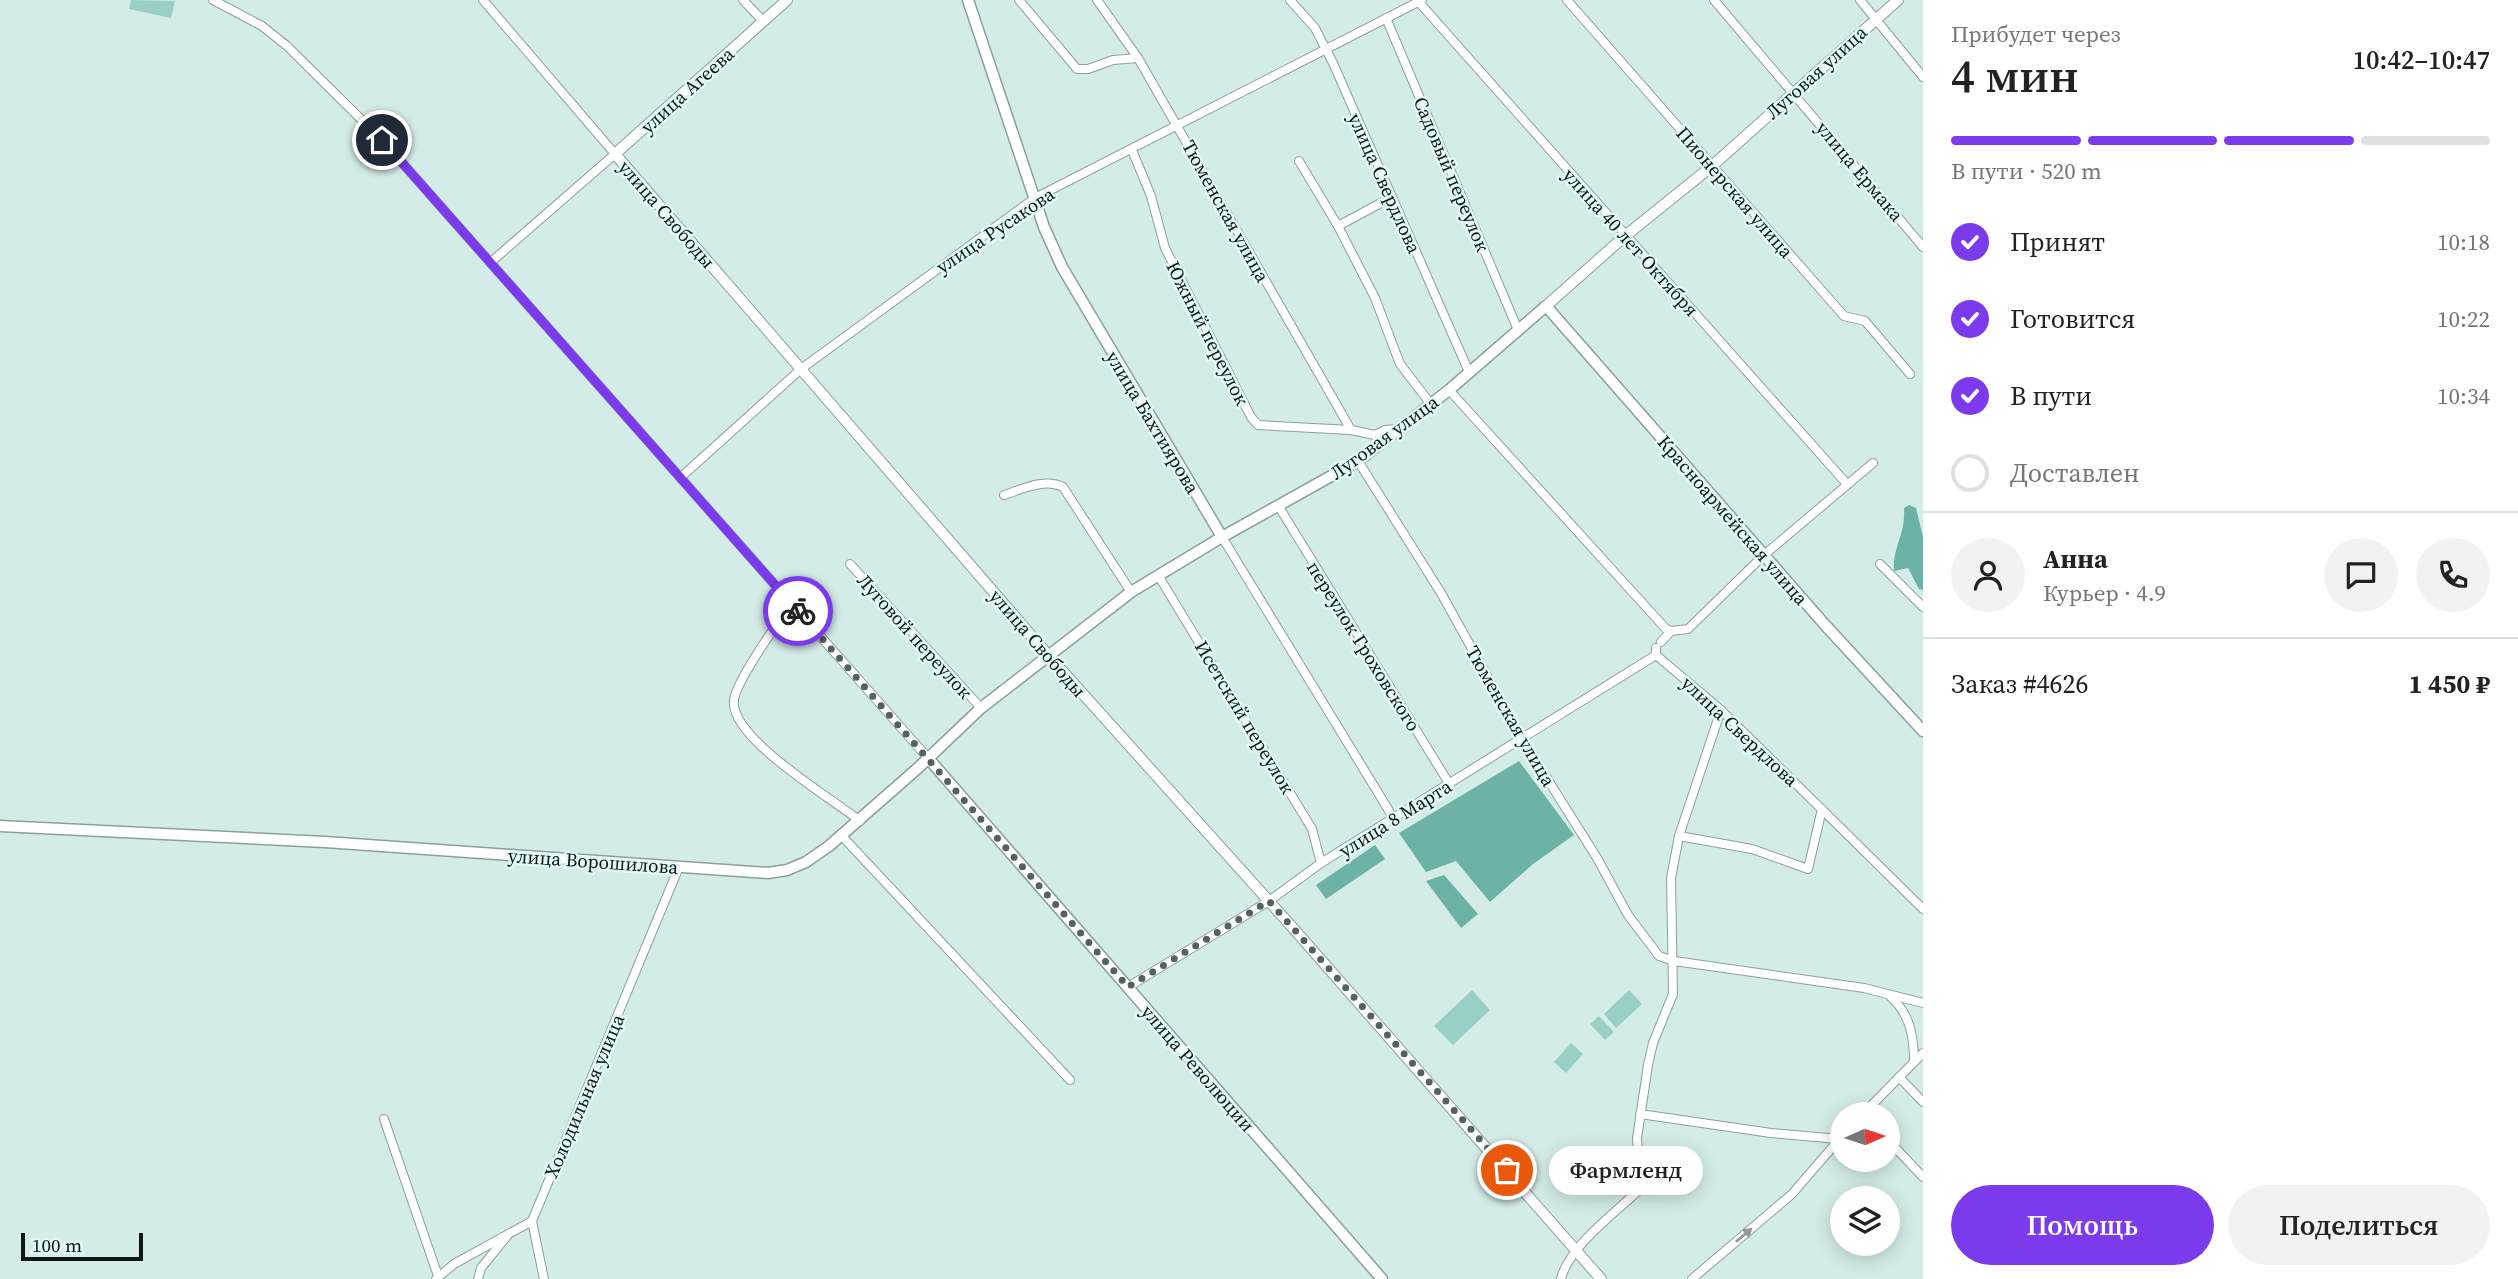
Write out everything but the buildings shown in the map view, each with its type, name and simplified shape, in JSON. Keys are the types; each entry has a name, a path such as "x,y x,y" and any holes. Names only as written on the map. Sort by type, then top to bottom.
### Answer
{"main road":[{"name":"улица Бахтиярова","path":"968,0 1044,227 1062,267 1222,537"},
{"name":"Луговая улица","path":"841,835 860,821 981,708 1048,655 1158,575 1357,461 1449,390 1546,306"},
{"name":"Красноармейская улица","path":"1546,306 1923,732"},
{"name":"улица Революции","path":"928,758 1382,1279"},
{"name":"улица Ворошилова","path":"0,826 325,842 768,873 787,870 806,862 841,835"}],"street":[{"name":"улица Революции","path":"213,0 262,26 325,81 382,140 928,758"},
{"name":"улица Свободы","path":"483,0 1048,655 1269,901 1601,1279"},
{"path":"743,0 763,22"},
{"name":"улица Агеева","path":"491,262 787,0"},
{"path":"1019,0 1077,69 1088,69 1113,60 1138,58"},
{"name":"Тюменская улица","path":"1097,0 1138,58 1329,395 1352,430"},
{"name":"улица Свердлова","path":"1290,0 1315,28 1326,50 1469,372"},
{"name":"Пионерская улица","path":"1567,0 1844,316 1865,321 1910,374"},
{"name":"улица Ермака","path":"1714,0 1923,247"},
{"path":"1860,0 1923,77"},
{"name":"Луговая улица","path":"1546,306 1625,236 1712,166 1898,0"},
{"name":"улица Русакова","path":"680,478 802,369 1035,198 1419,1"},
{"name":"улица 40 лет Октября","path":"1419,1 1846,483"},
{"name":"Садовый переулок","path":"1386,18 1518,330"},
{"name":"Южный переулок","path":"1132,150 1151,196 1165,248 1251,417 1258,425 1352,430"},
{"path":"1298,161 1338,226 1375,298 1400,364 1430,403"},
{"path":"1338,226 1392,197"},
{"path":"1449,390 1666,629 1671,631"},
{"path":"1352,430 1375,435 1385,430 1399,429"},
{"name":"Тюменская улица","path":"1357,461 1441,593 1521,737 1597,858 1628,915 1659,956 1674,961"},
{"name":"улица 8 Марта","path":"1128,987 1269,901 1321,863 1450,785 1658,648 1671,631 1688,629 1764,555 1846,483 1873,463"},
{"path":"1004,495 1045,483 1063,487 1132,592"},
{"name":"переулок Гроховского","path":"1279,507 1450,785"},
{"name":"улица Бахтиярова","path":"1222,537 1394,819"},
{"name":"Луговой переулок","path":"850,564 981,708"},
{"path":"1880,564 1923,607"},
{"name":"Исетский переулок","path":"1158,575 1312,829 1321,863"},
{"path":"784,616 753,660 734,700 737,715 747,730 790,771 860,821"},
{"name":"улица Свердлова","path":"1658,648 1923,909"},
{"path":"1561,1279 1564,1266 1576,1251 1637,1192 1640,1185 1637,1138 1640,1114 1653,1043 1673,994 1671,878 1678,835 1721,710"},
{"path":"1678,835 1752,849 1808,869 1822,809"},
{"path":"841,835 1070,1080"},
{"name":"Холодильная улица","path":"532,1221 679,867"},
{"path":"1674,961 1864,988 1923,1003"},
{"path":"1890,996 1909,1021 1914,1041 1914,1062"},
{"path":"1875,1102 1923,1053"},
{"path":"1899,1077 1923,1102"},
{"path":"1640,1114 1771,1133 1830,1136"},
{"path":"384,1118 437,1277 454,1264 532,1221 544,1279"},
{"path":"1692,1279 1792,1194 1830,1150"},
{"path":"1900,1153 1923,1177"},
{"path":"478,1279 481,1268 510,1233"}],"shaded area":[{"path":"131,0 175,1 171,18 129,9"},
{"path":"1472,990 1490,1010 1453,1045 1434,1026"},
{"path":"1629,990 1642,1004 1616,1028 1604,1014"},
{"path":"1599,1016 1614,1032 1605,1040 1590,1024"},
{"path":"1571,1043 1583,1054 1566,1073 1554,1062"}],"green space":[{"path":"1909,505 1916,508 1923,537 1923,590 1919,589 1908,568 1894,571 1904,508"},
{"path":"1519,761 1574,835 1533,864 1490,902 1456,861 1426,872 1399,833"},
{"path":"1375,845 1385,859 1326,899 1316,885"},
{"path":"1444,875 1478,914 1461,928 1426,881"}],"way so far":[{"path":"798,611 1128,987 1269,901 1507,1170"}],"place":[{"name":"Фармленд","path":"1507,1170"}],"route":[{"path":"382,140 798,611"}]}
